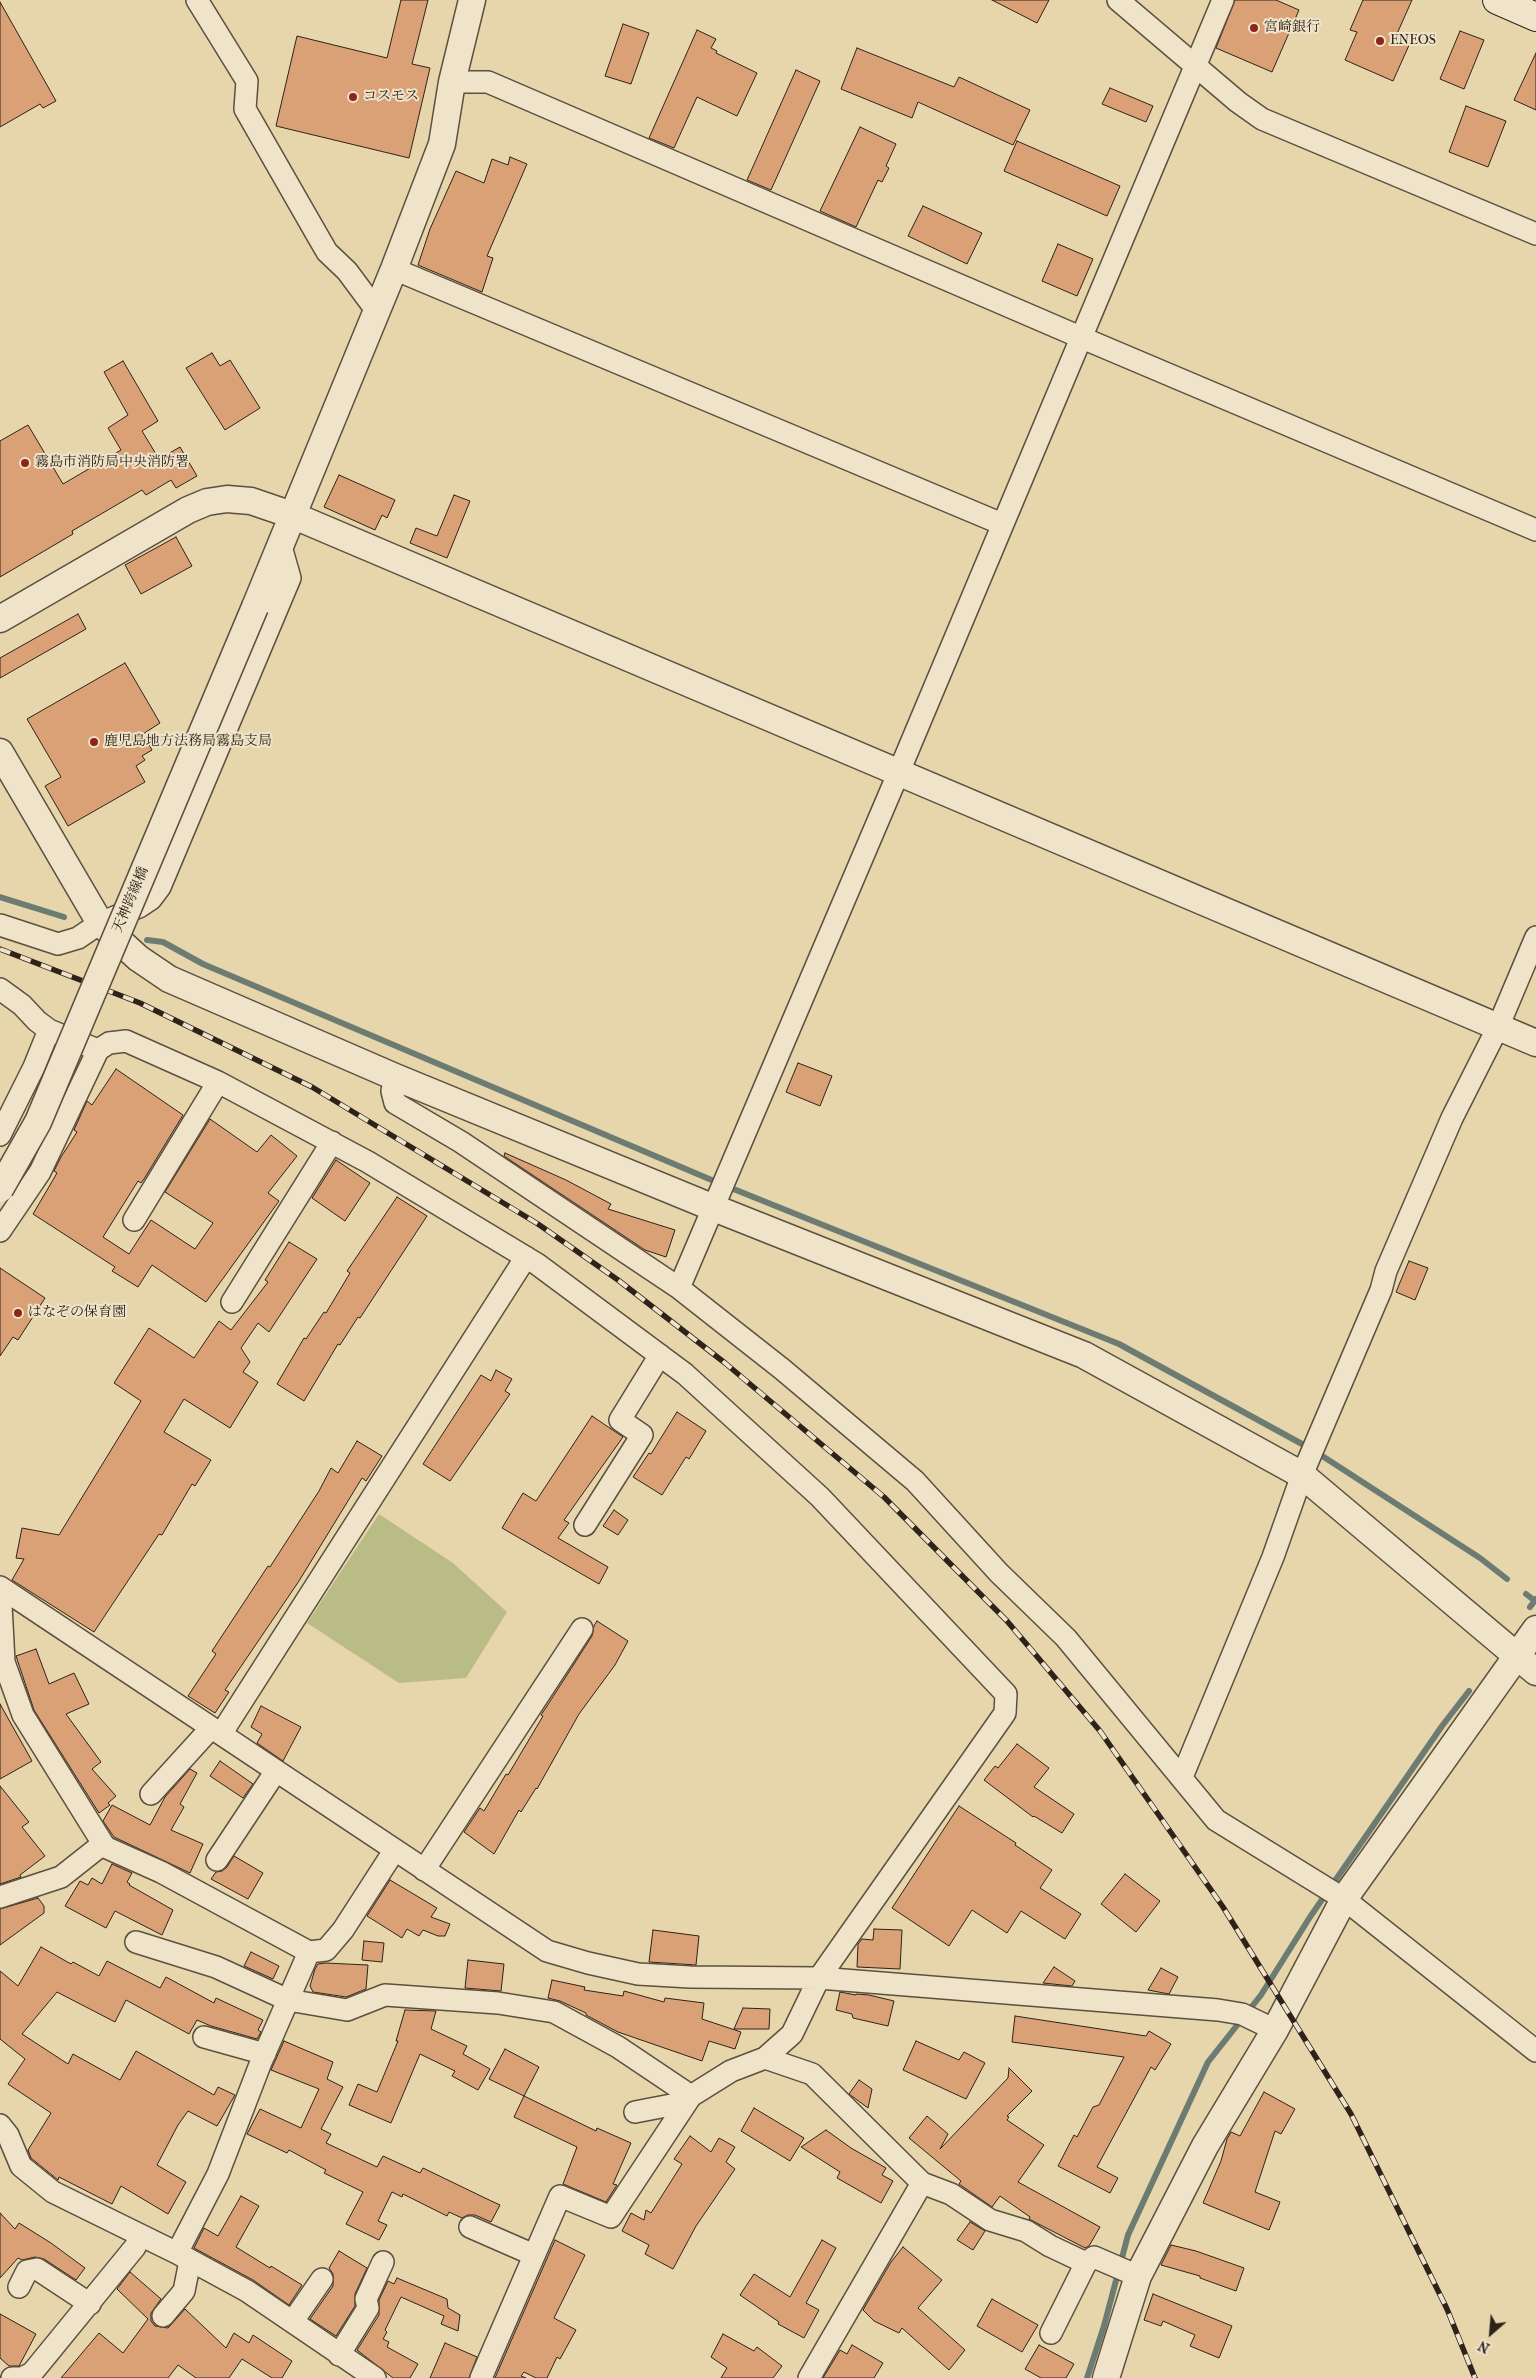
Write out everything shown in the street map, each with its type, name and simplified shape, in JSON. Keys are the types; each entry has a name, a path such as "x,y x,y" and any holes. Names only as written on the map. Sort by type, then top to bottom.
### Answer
{"main road":[{"path":"1497,0 1536,17"}],"street":[{"path":"197,0 247,81 245,109 316,233 327,252 348,271 376,310"},
{"name":"天神跨線橋","path":"0,1189 38,1122 255,607 394,269 442,144 452,82 472,0"},
{"path":"1118,0 1195,66 1262,119 1536,234"},
{"path":"679,1288 898,774 1222,0"},
{"path":"452,82 488,82 1080,337 1536,530"},
{"path":"394,269 1002,524"},
{"path":"0,619 188,510 207,502 227,500 251,501 292,515 898,774 1536,1043"},
{"path":"0,925 58,944 78,938 100,923 138,907 151,899 160,887 290,578 280,543"},
{"path":"0,752 100,923 138,958 169,978 395,1077 716,1203 1084,1355 1304,1470 1515,1656 1536,1672"},
{"path":"1182,1777 1273,1557 1304,1470 1452,1118 1498,1027 1536,936"},
{"path":"0,989 22,1004 37,1021 49,1030 98,1050"},
{"path":"0,1135 34,1067 49,1030"},
{"path":"0,1231 40,1172 98,1050 109,1043 126,1041 218,1082 332,1142 526,1257 685,1374 820,1497 1006,1694 1005,1713 819,1978 792,2034 765,2058 731,2071 689,2099 635,2112"},
{"path":"395,1077 392,1091 395,1104 461,1142 679,1288 782,1369 915,1482 1000,1573 1066,1638 1216,1820 1344,1899 1536,2051"},
{"path":"134,1220 218,1082"},
{"path":"232,1302 332,1142"},
{"path":"151,1794 216,1731 526,1257"},
{"path":"585,1525 642,1435 620,1420 660,1356"},
{"path":"2,1597 216,1731 547,1951 588,1963 638,1974 690,1977 819,1978 1218,2010 1242,2014 1275,2030"},
{"path":"2,1597 4,1662 23,1715 104,1847"},
{"path":"1106,2378 1138,2276 1205,2146 1275,2030 1344,1899 1536,1629"},
{"path":"424,1870 582,1630"},
{"path":"217,1860 276,1771"},
{"path":"0,1897 61,1877 99,1847 104,1847 160,1872 309,1952 326,1950 343,1930 394,1851"},
{"path":"136,1942 216,1968 288,2000 347,2010 385,1995 498,2002 554,2012 618,2047 689,2099"},
{"path":"163,2316 184,2291 184,2257 264,2054 309,1952"},
{"path":"204,2037 264,2054"},
{"path":"765,2058 812,2074 922,2183 951,2194 990,2220 1026,2231 1050,2246 1086,2263"},
{"path":"481,2378 560,2196 611,2217 689,2099"},
{"path":"0,2126 8,2135 21,2166 53,2192 184,2257 247,2291 375,2378"},
{"path":"809,2378 922,2183"},
{"path":"470,2228 534,2255"},
{"path":"12,2378 22,2378 32,2373 135,2247 140,2236"},
{"path":"1051,2333 1086,2263 1094,2257 1138,2276"},
{"path":"339,2355 368,2308 366,2299 383,2262"},
{"path":"19,2287 27,2271 37,2268 90,2304"},
{"path":"293,2321 322,2279"}],"green space":[{"path":"379,1514 453,1563 507,1612 466,1678 399,1683 307,1623"}],"building":[{"name":"コスモス","path":"401,0 428,0 412,64 430,68 409,158 276,126 297,36 387,58"},
{"path":"992,0 1049,0 1037,23"},
{"name":"宮崎銀行","path":"1235,0 1276,0 1299,10 1272,72 1216,48"},
{"name":"ENEOS","path":"1363,0 1412,0 1396,36 1410,43 1393,81 1345,60 1357,32 1350,30"},
{"path":"0,2 56,101 43,108 40,104 0,127"},
{"path":"623,24 649,33 631,84 605,76"},
{"path":"697,30 716,39 711,48 717,51 716,53 757,73 737,116 697,97 674,148 649,138"},
{"path":"1460,31 1484,40 1464,89 1440,79"},
{"path":"857,48 954,87 959,77 1030,110 1013,145 918,102 912,118 841,89"},
{"path":"1536,53 1536,110 1514,100"},
{"path":"796,70 820,81 771,190 747,180"},
{"path":"1110,88 1153,106 1146,122 1102,104"},
{"path":"1466,106 1506,121 1488,167 1449,152"},
{"path":"860,127 896,144 886,166 889,168 882,182 878,180 856,227 820,211"},
{"path":"1017,141 1120,186 1107,216 1004,171"},
{"path":"510,157 527,164 487,256 493,258 482,292 418,265 430,229 456,171 484,183 492,159 508,165"},
{"path":"923,206 982,233 967,264 908,236"},
{"path":"1058,244 1093,259 1077,296 1042,281"},
{"path":"212,353 220,366 230,360 260,408 225,430 186,368"},
{"path":"123,361 158,421 142,431 159,459 180,447 197,476 176,488 171,480 146,495 142,490 72,531 73,534 0,577 0,441 28,425 63,484 121,450 108,428 128,415 104,372"},
{"path":"339,475 395,500 387,518 382,515 375,530 324,507"},
{"path":"454,495 470,501 447,558 410,543 416,528 437,536"},
{"path":"176,537 192,566 141,594 125,565"},
{"path":"78,614 86,629 0,678 0,658"},
{"name":"鹿児島地方法務局霧島支局","path":"125,663 160,723 143,734 152,750 142,756 145,760 136,766 145,782 68,826 45,786 61,777 27,719"},
{"path":"798,1063 832,1076 820,1106 786,1092"},
{"path":"116,1069 183,1115 144,1179 141,1183 138,1181 103,1237 129,1254 151,1220 195,1249 213,1223 165,1192 210,1119 257,1152 271,1135 297,1156 268,1193 279,1201 206,1302 152,1265 138,1287 112,1271 115,1267 33,1214 57,1173 54,1171 61,1157 77,1132 74,1130 87,1101 92,1105"},
{"path":"505,1153 566,1180 611,1204 608,1209 675,1230 666,1257 645,1250 504,1156"},
{"path":"336,1160 370,1183 345,1221 312,1198"},
{"path":"397,1197 427,1216 360,1318 358,1317 340,1345 338,1344 304,1401 277,1384 304,1338 306,1339 324,1312 326,1313 350,1273 347,1271"},
{"path":"289,1242 317,1259 269,1332 258,1323 241,1348 250,1362 243,1372 258,1382 230,1428 184,1399 164,1432 211,1460 195,1486 192,1484 162,1535 159,1534 94,1632 12,1580 24,1559 16,1558 22,1528 59,1535 141,1401 114,1383 149,1328 194,1358 219,1321 231,1330 268,1282 265,1280"},
{"path":"1409,1261 1428,1268 1415,1300 1396,1292"},
{"name":"はなぞの保育園","path":"0,1268 45,1298 18,1340 13,1337 0,1356"},
{"path":"496,1370 512,1379 505,1391 510,1394 450,1481 423,1464 481,1375 491,1381"},
{"path":"677,1412 706,1431 689,1459 686,1457 662,1495 633,1477 649,1453 651,1454"},
{"path":"592,1416 623,1437 564,1520 569,1523 558,1538 608,1567 599,1584 502,1528 523,1493 536,1501"},
{"path":"357,1441 382,1456 366,1481 362,1478 299,1581 225,1690 229,1692 215,1713 188,1696 216,1654 212,1651 268,1566 270,1567 319,1491 331,1468 338,1473"},
{"path":"614,1510 628,1520 618,1535 603,1526"},
{"path":"597,1621 628,1641 615,1665 579,1714 537,1789 521,1812 519,1810 494,1854 464,1832 480,1808 484,1811 506,1774 508,1775 543,1716 541,1715 592,1636"},
{"path":"36,1649 49,1684 74,1673 89,1704 66,1714 101,1762 92,1769 116,1796 108,1803 110,1805 99,1813 34,1710 16,1656"},
{"path":"0,1704 32,1761 0,1779"},
{"path":"261,1706 301,1727 283,1761 257,1743 262,1734 251,1727"},
{"path":"1017,1744 1049,1768 1034,1787 1074,1814 1062,1833 1033,1817 984,1780 995,1766 998,1768"},
{"path":"220,1761 253,1784 243,1798 210,1776"},
{"path":"190,1769 197,1773 180,1804 184,1807 171,1830 203,1844 190,1873 114,1837 103,1821 112,1805 150,1825 165,1797"},
{"path":"0,1786 29,1822 22,1827 45,1856 20,1875 21,1877 0,1884"},
{"path":"959,1806 1016,1843 1015,1845 1052,1870 1040,1888 1081,1914 1065,1939 1021,1911 1007,1933 972,1910 949,1946 892,1908"},
{"path":"234,1856 263,1873 248,1899 211,1879 216,1872 222,1871 227,1867"},
{"path":"112,1864 132,1873 127,1882 129,1885 173,1910 162,1935 115,1911 106,1928 65,1906 80,1881 88,1885 92,1878 102,1884"},
{"path":"1125,1874 1160,1901 1136,1932 1101,1904"},
{"path":"390,1880 437,1908 431,1917 450,1924 445,1936 438,1936 423,1930 419,1936 407,1929 402,1938 367,1916"},
{"path":"38,1898 44,1906 44,1913 0,1945 0,1909"},
{"path":"874,1929 902,1930 900,1969 857,1967 858,1944 862,1939 873,1940"},
{"path":"653,1930 699,1936 696,1965 649,1962"},
{"path":"364,1941 384,1943 382,1962 362,1960"},
{"path":"41,1947 71,1964 73,1962 99,1976 107,1961 160,1988 166,1977 214,2003 216,1998 263,2020 258,2030 261,2032 257,2039 197,2020 189,2034 126,2000 115,2022 57,1992 22,2034 68,2064 73,2054 120,2080 136,2051 214,2095 218,2087 235,2095 217,2126 188,2111 178,2125 157,2165 186,2182 168,2214 121,2186 112,2204 59,2177 58,2180 31,2158 28,2150 51,2113 8,2084 25,2059 0,2039 0,1971 18,1986"},
{"path":"251,1952 279,1966 273,1979 244,1966"},
{"path":"468,1960 504,1964 501,1991 465,1988"},
{"path":"318,1964 368,1965 366,1989 346,1997 313,1992 310,1986 315,1969"},
{"path":"1054,1967 1075,1981 1072,1986 1043,1983"},
{"path":"1161,1968 1178,1977 1169,1994 1148,1990"},
{"path":"552,1980 585,1987 584,1990 623,1996 624,1991 664,2002 665,1998 704,2003 702,2019 741,2032 735,2049 709,2041 702,2061 618,2032 586,2015 586,2013 560,2001 548,1998"},
{"path":"840,1992 869,1995 894,2001 888,2026 853,2018 852,2014 836,2010"},
{"path":"743,2008 770,2009 769,2029 734,2029"},
{"path":"405,2010 436,2011 431,2029 467,2046 463,2054 490,2069 478,2090 452,2076 455,2071 420,2054 391,2123 349,2105 358,2084 377,2092 398,2041 396,2041"},
{"path":"1015,2016 1146,2036 1149,2031 1171,2044 1155,2070 1151,2067 1097,2167 1118,2178 1110,2193 1058,2166 1074,2135 1077,2137 1093,2107 1099,2105 1124,2057 1012,2042"},
{"path":"284,2041 333,2062 327,2079 343,2087 321,2129 331,2134 326,2143 377,2167 383,2156 420,2173 423,2168 500,2205 491,2222 475,2215 468,2215 462,2218 449,2212 447,2216 403,2194 402,2197 392,2192 378,2221 387,2225 379,2240 346,2224 363,2192 324,2173 326,2170 289,2150 287,2153 247,2134 260,2109 301,2128 319,2089 271,2070"},
{"path":"916,2041 959,2060 964,2052 985,2063 966,2099 903,2070"},
{"path":"505,2049 539,2067 524,2096 489,2079"},
{"path":"1009,2068 1032,2091 1007,2116 1009,2117 1007,2120 1044,2145 1018,2182 1100,2227 1089,2246 1085,2248 1029,2219 1030,2217 1000,2196 992,2207 959,2184 961,2181 909,2138 927,2116 948,2134 940,2149 1008,2078"},
{"path":"859,2080 872,2089 868,2108 849,2094"},
{"path":"1264,2092 1295,2109 1281,2134 1275,2131 1255,2192 1280,2202 1269,2230 1203,2203 1221,2161 1227,2139 1231,2132 1240,2136"},
{"path":"524,2096 596,2131 597,2128 631,2143 613,2184 617,2185 606,2202 563,2184 577,2147 514,2117"},
{"path":"754,2108 804,2138 790,2161 741,2131"},
{"path":"826,2130 851,2148 886,2168 882,2175 893,2181 881,2203 837,2178 840,2172 801,2147"},
{"path":"690,2136 711,2152 719,2138 735,2147 726,2162 735,2169 696,2226 673,2269 645,2254 649,2245 622,2231 631,2213 644,2220 646,2210 651,2213 682,2164 674,2159"},
{"path":"241,2196 259,2206 236,2247 302,2285 289,2305 253,2280 194,2248 204,2228 218,2236"},
{"path":"0,2213 15,2229 19,2223 51,2243 85,2268 76,2280 44,2259 35,2257 22,2260 18,2258 0,2278"},
{"path":"970,2222 985,2231 973,2250 957,2240"},
{"path":"555,2240 585,2255 554,2318 576,2330 560,2359 557,2357 547,2378 536,2378 524,2372 521,2376 526,2378 495,2378"},
{"path":"822,2240 836,2248 806,2303 819,2310 804,2338 778,2324 779,2322 740,2295 754,2274 790,2297"},
{"path":"1171,2245 1196,2251 1244,2268 1236,2291 1200,2278 1200,2276 1161,2265"},
{"path":"903,2247 942,2280 918,2308 965,2350 949,2370 902,2328 899,2333 874,2321 863,2310 891,2262"},
{"path":"339,2251 367,2268 355,2294 355,2306 336,2336 310,2319 333,2286 333,2274 329,2268"},
{"path":"130,2272 161,2299 151,2313 151,2321 155,2326 168,2328 185,2309 226,2348 234,2333 249,2343 253,2335 292,2361 282,2378 272,2378 242,2359 229,2378 196,2378 178,2365 168,2378 61,2378 99,2333 123,2353 148,2319 117,2289"},
{"path":"397,2278 447,2299 448,2308 460,2315 458,2331 441,2324 444,2316 401,2297 385,2330 387,2332 383,2339 389,2342 387,2347 418,2364 410,2378 393,2378 357,2350 379,2315 379,2300 388,2281 394,2284"},
{"path":"1153,2294 1232,2326 1219,2358 1190,2346 1195,2335 1163,2321 1161,2326 1144,2320"},
{"path":"992,2299 1038,2325 1022,2352 977,2326"},
{"path":"0,2314 36,2334 19,2366 9,2366 0,2358"},
{"path":"723,2334 754,2351 757,2347 782,2366 773,2378 721,2378 727,2368 711,2357"},
{"path":"445,2343 477,2357 469,2378 430,2378"},
{"path":"852,2345 883,2363 874,2378 823,2378 840,2350 847,2354"},
{"path":"1039,2345 1074,2364 1066,2378 1041,2378 1025,2369"}],"waterway":[{"path":"0,897 64,917"},
{"path":"147,940 163,942 203,964 721,1184 1119,1344 1313,1450 1480,1558 1507,1579"},
{"path":"1526,1594 1535,1601"},
{"path":"1530,1607 1536,1599"},
{"path":"1087,2378 1104,2326 1128,2235 1208,2062 1261,1995 1310,1917 1442,1726 1469,1691"}],"railway":[{"path":"0,949 140,1003 312,1087 538,1224 618,1280 725,1363 884,1497 1007,1621 1100,1731 1223,1907 1351,2114 1447,2309 1475,2378"}],"place":[{"name":"宮崎銀行","path":"1254,28"},
{"name":"ENEOS","path":"1380,41"},
{"name":"コスモス","path":"353,97"},
{"name":"霧島市消防局中央消防署","path":"25,463"},
{"name":"鹿児島地方法務局霧島支局","path":"94,742"},
{"name":"はなぞの保育園","path":"18,1313"}]}
